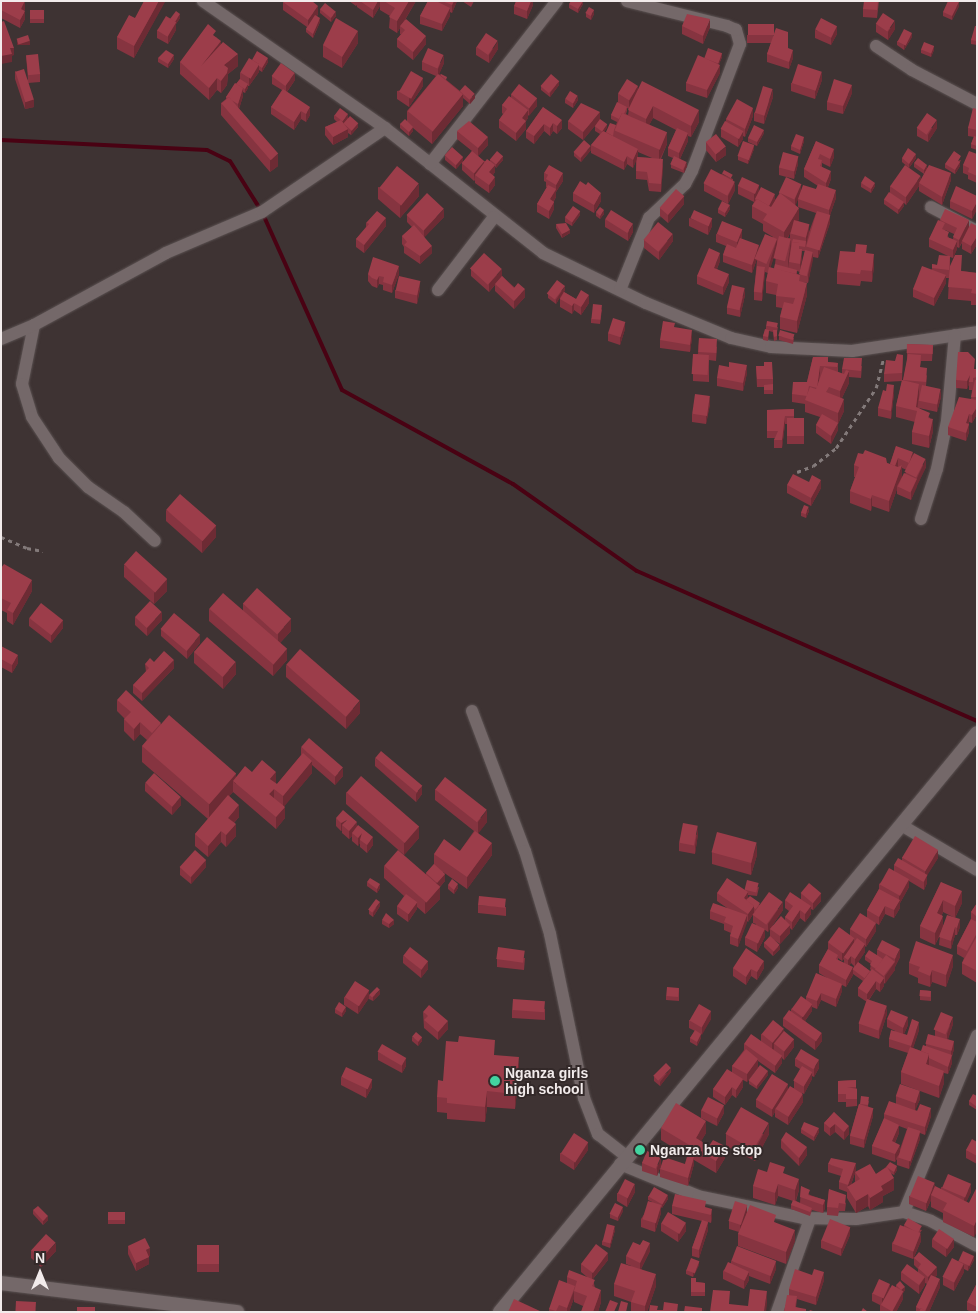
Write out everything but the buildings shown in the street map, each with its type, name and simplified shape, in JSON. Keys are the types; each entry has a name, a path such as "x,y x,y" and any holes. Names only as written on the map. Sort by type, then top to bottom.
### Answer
{"main road":[{"path":"500,1312 623,1160 977,733"},
{"path":"1,1283 237,1312"}],"street":[{"path":"203,1 385,128 494,217 543,253 620,290 731,338 771,347 852,351 977,332"},
{"path":"430,164 557,1"},
{"path":"620,290 649,218 685,184 692,171 740,44 736,30 727,26 628,1"},
{"path":"876,46 912,70 977,104"},
{"path":"1,339 34,325 166,253 262,212 385,128"},
{"path":"931,207 977,232"},
{"path":"438,290 494,217"},
{"path":"34,325 22,384 32,417 59,458 88,487 124,512 155,542"},
{"path":"921,519 937,469 947,422 955,336"},
{"path":"472,711 524,851 550,934 584,1098 598,1134 623,1160 698,1196 810,1219 856,1219 904,1212 932,1221 977,1246"},
{"path":"901,825 977,870"},
{"path":"904,1212 977,1036"},
{"path":"778,1312 810,1219"}],"path":[{"path":"797,472 813,466 836,448 876,388 883,367 882,347"},
{"path":"1,538 27,548 43,551"}],"waterway":[{"path":"1,140 207,150 230,161 262,212 342,390 513,484 637,571 977,721"}],"place":[{"name":"Nganza girls high school","path":"495,1081"},
{"name":"Nganza bus stop","path":"640,1150"}]}
